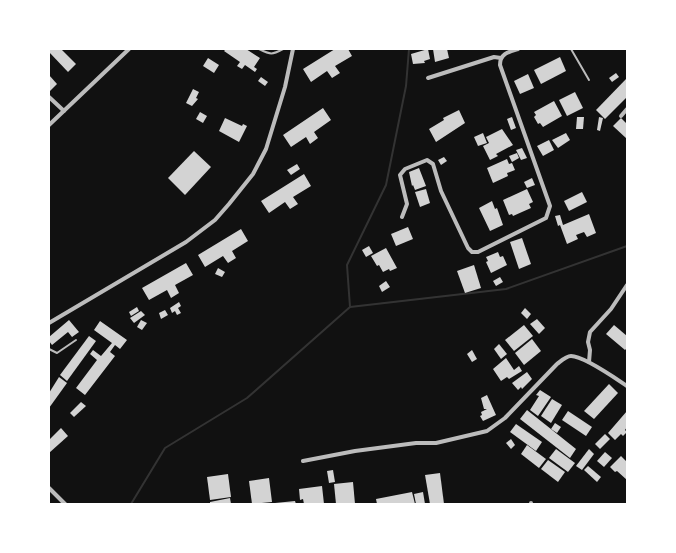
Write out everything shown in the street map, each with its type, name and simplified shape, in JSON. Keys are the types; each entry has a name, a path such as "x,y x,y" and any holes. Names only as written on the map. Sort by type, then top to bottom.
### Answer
{"street":[{"path":"49,125 128,49"},
{"path":"49,323 186,242 215,220 253,174 266,149 285,87 292,49"},
{"path":"402,217 407,204 400,175 405,169 427,160 433,164 441,191 468,248 472,252 478,252 544,220 548,216 550,206 500,68 501,58 508,52 518,49"},
{"path":"428,78 494,57 501,58"},
{"path":"49,97 64,111"},
{"path":"621,116 627,109"},
{"path":"589,362 590,350 588,342 590,332 611,309 627,285"},
{"path":"303,460 416,443 436,443 487,431 506,418 557,364 567,357 572,356 589,362 627,386"},
{"path":"49,488 65,504"}],"lane":[{"path":"259,49 272,55 283,49"},
{"path":"571,49 589,80"},
{"path":"49,349 57,353 76,340"}],"building":[{"path":"49,49 61,49 76,64 68,72 49,52"},
{"path":"226,49 246,49 260,58 254,67 257,69 255,72 245,65 242,69 237,66 240,62 224,51"},
{"path":"335,49 348,49 352,56 335,66 340,73 332,78 327,71 311,82 303,69"},
{"path":"428,49 430,59 424,61 425,63 413,64 411,54"},
{"path":"433,49 447,49 449,58 435,62"},
{"path":"560,57 566,71 541,84 534,70"},
{"path":"208,58 219,65 214,73 203,66"},
{"path":"616,73 619,77 612,82 609,78"},
{"path":"528,74 534,88 520,94 514,81"},
{"path":"49,75 57,84 49,92"},
{"path":"261,77 268,82 265,86 258,81"},
{"path":"627,78 627,97 605,119 596,110"},
{"path":"193,89 199,92 196,98 198,99 192,106 186,103"},
{"path":"575,92 583,108 567,116 559,100"},
{"path":"554,101 562,116 543,127 540,123 538,124 534,117 536,115 534,112"},
{"path":"323,108 331,120 314,132 318,138 310,144 306,137 291,147 283,135"},
{"path":"459,110 465,123 436,142 429,129 444,120 443,118"},
{"path":"200,112 207,116 203,123 196,119"},
{"path":"512,117 516,128 511,130 507,119"},
{"path":"577,117 584,117 583,129 576,129"},
{"path":"599,117 603,118 600,131 597,130"},
{"path":"225,118 242,126 243,124 247,126 239,142 219,131"},
{"path":"621,118 627,124 627,139 613,126"},
{"path":"502,129 513,145 496,154 498,156 490,160 483,146 489,143 486,137"},
{"path":"483,133 487,143 478,146 474,137"},
{"path":"566,133 570,140 558,148 552,140"},
{"path":"549,140 554,150 543,156 537,146"},
{"path":"522,148 527,158 521,160 516,150"},
{"path":"194,151 211,167 185,195 168,178"},
{"path":"517,153 519,158 512,162 509,156"},
{"path":"444,157 447,161 441,165 438,160"},
{"path":"507,159 509,164 512,163 515,170 507,173 508,176 493,183 487,168"},
{"path":"297,164 300,169 291,175 287,170"},
{"path":"419,168 426,186 415,190 412,186 409,172"},
{"path":"304,174 311,186 293,197 298,204 290,209 285,202 269,213 261,201"},
{"path":"532,178 535,185 527,188 524,182"},
{"path":"426,189 430,203 420,207 415,192"},
{"path":"527,189 533,202 529,204 531,208 513,216 512,214 509,215 503,200"},
{"path":"582,192 587,202 569,211 564,201"},
{"path":"492,201 495,209 497,208 503,225 490,231 479,208"},
{"path":"589,214 596,233 587,237 584,232 576,235 578,239 567,244 555,216 560,215 563,225"},
{"path":"408,227 413,239 396,246 391,234"},
{"path":"241,229 248,241 232,251 236,258 228,263 223,256 205,267 198,255"},
{"path":"522,238 531,264 519,269 510,242"},
{"path":"369,246 373,253 366,257 362,250"},
{"path":"386,248 397,268 383,272 371,256"},
{"path":"498,252 500,257 503,256 507,265 491,273 486,257"},
{"path":"186,263 193,275 175,285 179,293 171,298 167,290 149,300 142,288"},
{"path":"474,265 481,288 465,293 457,271"},
{"path":"218,268 225,272 222,277 215,274"},
{"path":"500,277 503,282 496,286 493,281"},
{"path":"386,281 390,287 382,292 379,286"},
{"path":"179,302 181,306 178,308 181,313 177,315 175,311 172,313 170,308"},
{"path":"137,307 139,311 131,316 129,312"},
{"path":"525,308 531,314 527,319 521,313"},
{"path":"165,310 168,315 161,319 159,313"},
{"path":"141,311 145,315 134,323 130,318"},
{"path":"537,319 545,328 539,334 530,324"},
{"path":"69,320 79,332 72,337 68,332 52,345 49,337"},
{"path":"141,320 147,323 142,330 137,327"},
{"path":"100,321 127,340 120,349 115,345 110,352 115,356 85,395 76,388 97,360 90,354 93,350 101,356 112,343 94,330"},
{"path":"524,325 533,336 514,351 505,340"},
{"path":"614,325 627,336 627,348 625,350 606,334"},
{"path":"89,336 96,341 67,381 60,375"},
{"path":"532,339 541,351 524,365 515,353"},
{"path":"499,344 507,354 501,359 494,349"},
{"path":"472,350 477,359 472,362 467,354"},
{"path":"506,358 514,370 519,366 522,371 509,379 507,377 501,381 493,369"},
{"path":"527,372 532,379 522,389 521,387 518,390 512,383"},
{"path":"59,377 67,383 49,408 49,393"},
{"path":"609,384 618,393 594,419 584,411"},
{"path":"540,390 551,397 538,416 530,410 539,396 536,395"},
{"path":"487,395 496,415 483,421 480,416 482,415 481,412 487,409 484,409 481,398"},
{"path":"552,399 562,405 551,423 541,416"},
{"path":"81,402 86,406 74,417 70,413"},
{"path":"527,410 576,449 570,458 520,419"},
{"path":"568,411 592,427 586,436 562,420"},
{"path":"627,411 627,427 625,430 627,432 623,436 621,434 615,440 608,433"},
{"path":"555,423 561,427 557,433 551,429"},
{"path":"516,424 542,442 536,451 510,432"},
{"path":"61,428 68,436 49,453 49,440"},
{"path":"605,434 610,439 600,449 595,444"},
{"path":"511,439 515,445 511,449 506,443"},
{"path":"527,445 546,459 539,468 521,454"},
{"path":"556,449 575,463 568,472 549,458"},
{"path":"589,449 594,454 582,470 576,466"},
{"path":"605,452 612,458 604,467 597,461"},
{"path":"621,456 627,462 627,480 610,467"},
{"path":"548,460 565,472 558,482 541,469"},
{"path":"588,466 601,477 597,482 584,470"},
{"path":"333,470 335,482 329,483 327,471"},
{"path":"440,473 444,504 430,504 425,475"},
{"path":"228,474 231,497 210,500 207,477"},
{"path":"269,478 272,502 252,504 249,481"},
{"path":"353,482 355,504 336,504 334,484"},
{"path":"322,486 324,504 304,504 303,499 300,500 299,489"},
{"path":"412,492 415,504 377,504 376,499"},
{"path":"423,492 425,504 416,504 414,494"},
{"path":"230,498 231,504 210,504 210,502"},
{"path":"295,501 296,504 275,504 275,503"}],"waterway":[{"path":"350,307 347,265 386,185 406,86 409,49"},
{"path":"350,307 506,289 627,246"},
{"path":"131,504 165,448 247,398 350,307"}]}
